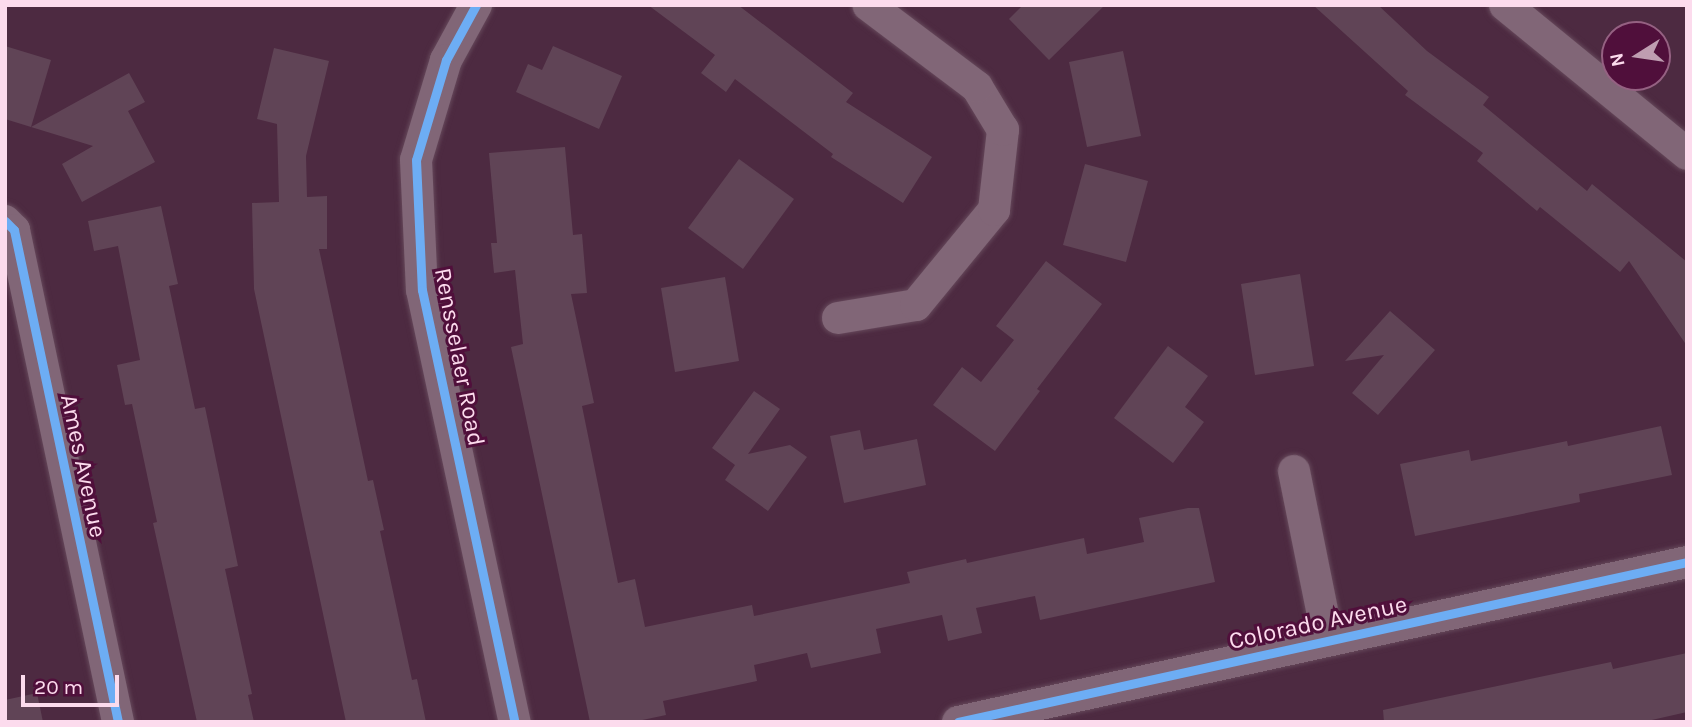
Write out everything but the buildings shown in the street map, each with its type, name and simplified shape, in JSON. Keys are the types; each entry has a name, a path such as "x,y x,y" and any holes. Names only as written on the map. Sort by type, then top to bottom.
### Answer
{"street":[{"name":"Rensselaer Road","path":"476,5 446,60 416,160 422,290 515,722"},
{"path":"838,317 916,305 994,210 1003,130 977,87 868,5"},
{"path":"1505,5 1687,154"},
{"name":"Ames Avenue","path":"5,220 14,230 118,722"},
{"path":"1294,471 1328,640"},
{"name":"Colorado Avenue","path":"958,722 1687,562"}],"cycle path":[{"path":"476,5 446,60 416,160 422,290 515,722"},
{"path":"5,221 14,230 118,722"},
{"path":"958,722 1687,562"}]}
